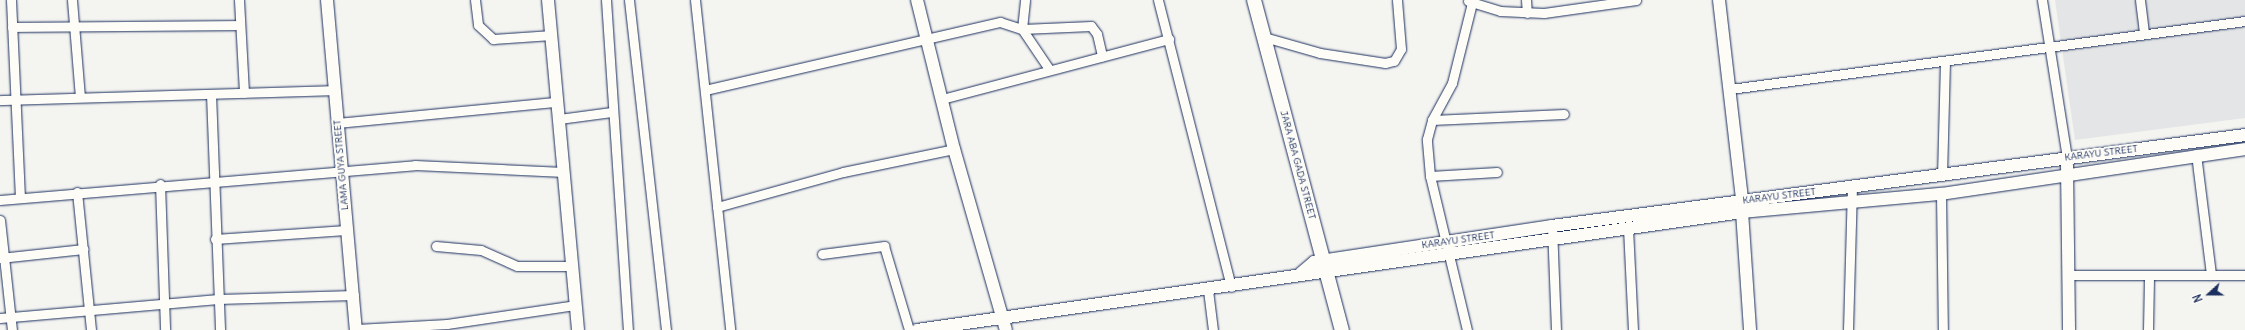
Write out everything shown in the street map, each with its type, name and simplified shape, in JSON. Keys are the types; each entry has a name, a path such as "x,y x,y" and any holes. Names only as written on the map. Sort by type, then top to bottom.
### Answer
{"main road":[{"name":"JARA ABA GADA STREET","path":"1247,0 1321,267 1342,330"},
{"name":"JARA ABA GADA STREET","path":"1254,0 1321,267 1332,330"}],"street":[{"path":"11,0 20,198"},
{"path":"72,0 80,97"},
{"path":"239,0 244,93"},
{"name":"LAMA GUYA STREET","path":"327,0 346,230 354,295 356,330"},
{"path":"475,0 478,25 494,39 552,35"},
{"path":"548,0 578,330"},
{"path":"606,0 612,112 628,330"},
{"path":"629,0 666,330"},
{"path":"695,0 730,330"},
{"path":"917,0 954,149 1005,324"},
{"path":"1025,0 1022,29 1048,69"},
{"path":"1158,0 1231,287"},
{"path":"1264,37 1320,53 1389,62 1401,49 1397,0"},
{"path":"1526,0 1528,13"},
{"path":"1467,330 1430,176 1427,139 1432,120 1452,83 1469,2 1500,11 1528,13 1636,0"},
{"path":"1719,0 1742,206 1750,330"},
{"path":"2042,0 2048,47 2067,157 2069,330"},
{"path":"2140,0 2144,34"},
{"path":"1730,89 1945,62 2245,21"},
{"path":"705,90 1000,22 1022,29 1091,26 1097,34 1102,56"},
{"path":"12,27 240,26"},
{"path":"942,99 1048,69 1169,39"},
{"path":"1942,176 1945,62"},
{"path":"0,100 334,90"},
{"path":"211,94 212,180 220,330"},
{"path":"337,122 558,102"},
{"path":"559,119 612,112"},
{"path":"1432,120 1564,114"},
{"name":"KARAYU STREET","path":"1321,267 1450,255 1628,228 1742,206 1852,188 2067,157 2245,135"},
{"path":"717,207 843,172 954,149"},
{"name":"KARAYU STREET","path":"1321,267 1447,242 1552,226 1742,206 1850,203 1941,194 2067,173 2196,154 2245,149"},
{"path":"2196,154 2211,275"},
{"path":"0,200 160,184 415,165 564,172"},
{"path":"1430,176 1497,172"},
{"path":"160,184 166,303 165,330"},
{"path":"1848,330 1850,203 1852,188"},
{"path":"77,192 91,309 91,330"},
{"path":"1941,194 1943,330"},
{"path":"0,220 2,258 12,317 12,330"},
{"path":"1552,226 1556,330"},
{"path":"1628,228 1633,330"},
{"path":"215,239 346,230"},
{"path":"436,246 481,250 517,266 572,266"},
{"path":"822,254 884,246 909,330"},
{"path":"2,258 84,250"},
{"path":"917,330 1005,324 1231,287 1301,273 1321,267"},
{"path":"2068,275 2149,278 2245,275"},
{"path":"2148,330 2149,278"},
{"path":"1208,290 1213,330"},
{"path":"0,318 218,299 354,295"},
{"path":"356,330 447,324 575,305"}],"shaded area":[{"path":"2055,0 2245,0 2245,118 2075,140"}]}
